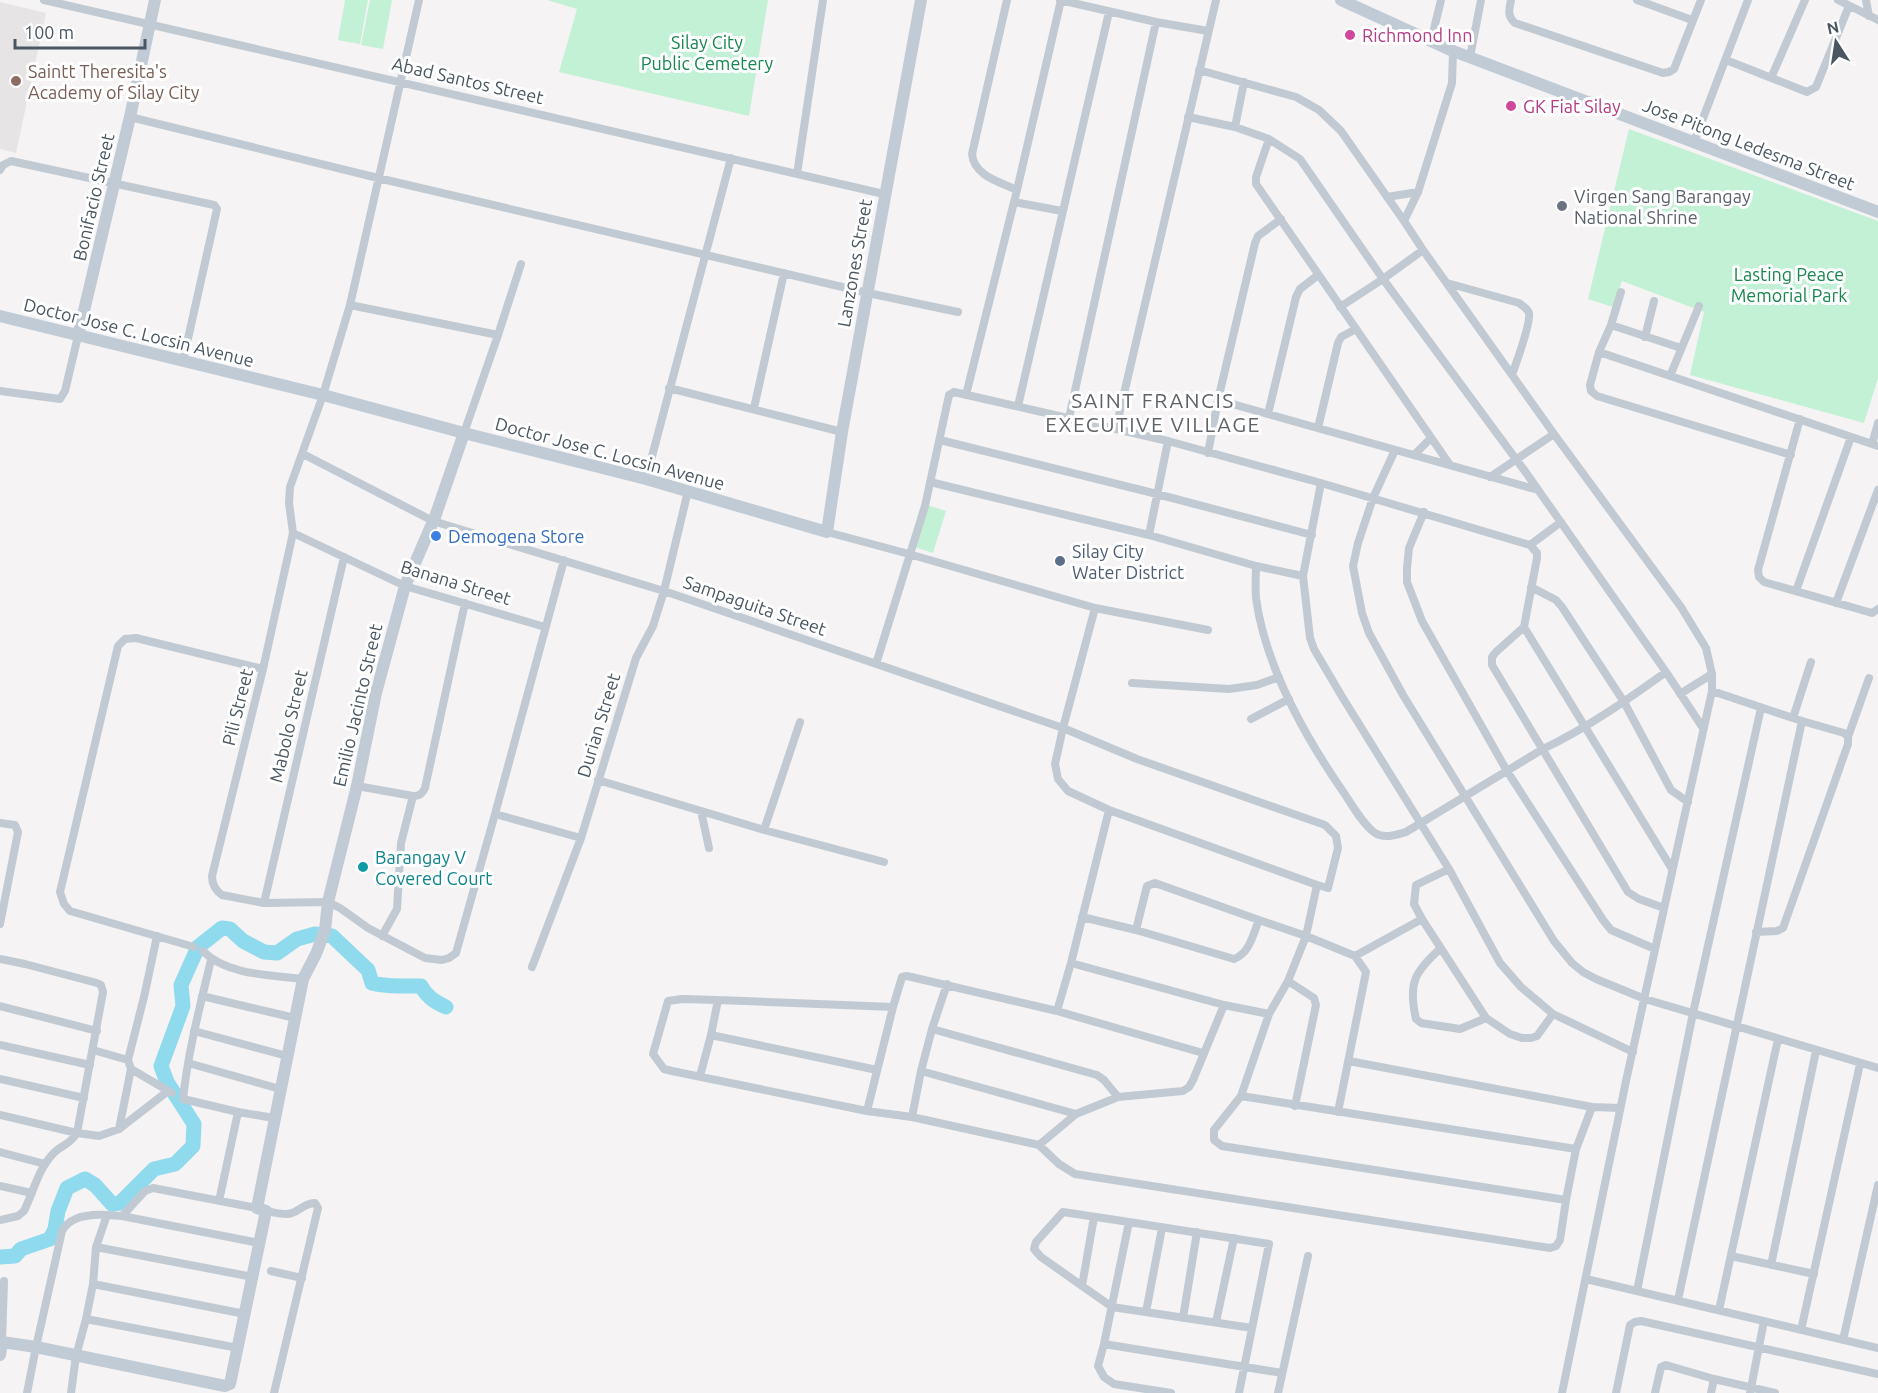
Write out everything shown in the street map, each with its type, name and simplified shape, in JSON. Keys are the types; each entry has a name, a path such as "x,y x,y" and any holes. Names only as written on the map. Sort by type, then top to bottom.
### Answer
{"street":[{"name":"Abad Santos Street","path":"44,0 884,194"},
{"name":"Bonifacio Street","path":"0,391 60,399 65,391 115,184 155,0"},
{"path":"293,533 289,503 290,488 323,395 350,305 418,0"},
{"path":"797,174 823,0"},
{"name":"Lanzones Street","path":"827,532 842,432 884,194 921,0"},
{"path":"1007,0 972,161 980,172 1017,190"},
{"path":"966,395 1061,0 1156,22 1208,31"},
{"path":"1116,428 1216,0"},
{"name":"Jose Pitong Ledesma Street","path":"1341,0 1453,51 1878,212"},
{"path":"1431,41 1441,0"},
{"path":"1470,57 1481,0"},
{"path":"1511,0 1508,14 1515,22 1663,73 1674,69 1701,0"},
{"path":"1637,0 1692,20"},
{"path":"1694,142 1748,0"},
{"path":"1771,78 1806,0"},
{"path":"1838,0 1874,18"},
{"path":"1866,0 1874,18"},
{"path":"1726,60 1807,92 1816,87 1849,6"},
{"path":"1018,406 1109,12"},
{"path":"1069,418 1156,22"},
{"path":"1404,221 1418,192 1452,83 1453,51"},
{"path":"1199,70 1296,97 1319,110 1341,131 1446,283 1681,607 1706,648 1712,674 1712,691 1620,1108 1562,1393"},
{"path":"1235,127 1244,82"},
{"path":"130,117 378,178 867,293 958,312"},
{"path":"1188,117 1235,127 1269,139 1300,159 1383,279 1561,522 1703,728"},
{"path":"1269,139 1256,177 1256,184 1450,465"},
{"path":"646,479 731,158"},
{"path":"0,170 3,165 11,161 211,204 217,209 183,361"},
{"path":"1387,197 1418,192"},
{"path":"1014,202 1062,211"},
{"path":"1208,453 1218,400 1255,243 1258,236 1281,219"},
{"path":"1340,307 1423,250"},
{"path":"464,433 521,264"},
{"path":"754,408 784,273"},
{"path":"1268,414 1296,297 1300,289 1318,275"},
{"path":"1446,283 1519,303 1525,307 1529,313 1528,324 1512,375"},
{"path":"1621,292 1611,325 1599,352 1590,385 1597,396 1791,454"},
{"path":"1645,337 1654,301"},
{"path":"350,305 498,335"},
{"path":"1670,376 1699,306"},
{"name":"Doctor Jose C. Locsin Avenue","path":"0,316 323,395 646,479 1095,608 1208,630"},
{"path":"1611,325 1681,348"},
{"path":"1318,428 1338,343 1341,337 1356,329"},
{"path":"1599,352 1875,445 1878,423"},
{"path":"669,388 842,432"},
{"path":"876,664 925,506 949,395 954,392 1167,441 1424,512 1530,544 1537,553 1537,558 1524,627 1496,652 1492,657 1492,665 1628,892 1639,899 1664,908"},
{"path":"1218,400 1538,490"},
{"path":"1800,419 1758,570 1759,577 1764,582 1872,613 1878,609"},
{"name":"Emilio Jacinto Street","path":"76,1356 225,1386 232,1380 259,1243 274,1118 303,979 323,935 328,902 357,786 375,693 405,586 434,521 464,433"},
{"path":"1490,477 1554,434"},
{"path":"1796,591 1851,437"},
{"path":"1414,455 1431,438"},
{"path":"940,440 1312,536"},
{"path":"1149,536 1167,441"},
{"path":"1395,450 1374,498 1358,543 1353,566 1362,613 1369,633 1402,695 1554,941 1572,963 1596,980 1645,999 1878,1068"},
{"name":"Sampaguita Street","path":"303,454 434,521 664,591 1063,728 1137,759 1325,825 1336,836 1338,848 1328,888 1317,885"},
{"path":"930,482 1303,576"},
{"path":"1321,483 1303,576 1310,638 1314,649 1449,869 1500,963 1521,987 1553,1014 1633,1052"},
{"path":"1836,603 1878,490"},
{"name":"Durian Street","path":"532,967 581,838 636,658 653,626 664,591 688,491"},
{"path":"1424,512 1409,548 1407,582 1422,621 1507,771 1603,920 1611,930 1655,949"},
{"path":"1530,544 1561,522"},
{"name":"Banana Street","path":"293,533 405,586 545,627"},
{"name":"Pili Street","path":"264,903 222,895 214,888 212,876 263,669 293,533"},
{"name":"Mabolo Street","path":"264,903 344,557"},
{"path":"264,903 328,902 382,936 425,958 442,960 456,953 564,560"},
{"path":"1256,566 1256,597 1263,629 1289,699 1333,777 1369,829 1385,837 1406,832 1543,749 1566,738 1624,702 1666,672"},
{"path":"1531,587 1556,600 1563,607 1624,702 1671,790 1688,802"},
{"path":"357,786 413,796 422,794 465,603"},
{"path":"1095,608 1055,764 1058,779 1068,791 1109,810 1317,885 1306,936 1288,981 1269,1014 1241,1096 1214,1130 1214,1140 1222,1146 1566,1200"},
{"path":"1524,627 1672,869"},
{"path":"263,669 136,638 125,639 118,646 60,892 64,904 70,911 198,949 211,960 228,968 303,979"},
{"path":"1792,718 1811,662"},
{"path":"1680,694 1712,674"},
{"path":"1132,683 1229,689 1257,685 1279,677"},
{"path":"1756,933 1777,931 1783,928 1869,678"},
{"path":"1712,691 1802,722 1844,733 1848,737"},
{"path":"1251,719 1289,699"},
{"path":"1637,1291 1693,1013 1761,708"},
{"path":"764,830 800,722"},
{"path":"1678,1300 1802,722"},
{"path":"598,780 764,830 884,862"},
{"path":"382,936 397,909 400,843 413,796"},
{"path":"1057,1011 1109,810"},
{"path":"701,811 709,848"},
{"path":"495,814 581,838"},
{"path":"0,823 15,825 18,832 0,924"},
{"path":"1449,869 1416,885 1414,904 1440,949 1486,1018 1510,1034 1531,1038 1537,1036 1553,1014"},
{"path":"1136,930 1147,886 1155,884 1306,936 1355,956 1366,972 1338,1112"},
{"path":"1082,917 1234,958 1246,951 1259,920"},
{"path":"1355,956 1422,919"},
{"path":"119,1129 131,1069 128,1059 157,936"},
{"path":"1440,949 1421,968 1412,986 1416,1019 1421,1023 1460,1029 1486,1018"},
{"path":"0,959 101,985 103,992 77,1133 72,1142 54,1152 45,1164 24,1211 18,1216 0,1220"},
{"path":"211,960 194,1031 183,1099 274,1118"},
{"path":"1071,963 1224,1005 1269,1014"},
{"path":"867,1111 893,1007 902,977 907,976 1057,1011 1203,1053"},
{"path":"1288,981 1314,998 1316,1005 1295,1106"},
{"path":"912,1117 932,1029 947,984"},
{"path":"202,996 295,1018"},
{"path":"893,1007 682,999 668,1001 653,1054 664,1069 1039,1144 1059,1164 1075,1174 1550,1248 1556,1246 1560,1240 1576,1149 1592,1107"},
{"path":"700,1076 718,1000"},
{"path":"1039,1144 1076,1114 1118,1098 1183,1091 1189,1087 1224,1005"},
{"path":"0,1006 97,1031"},
{"path":"932,1029 1097,1075 1118,1098"},
{"path":"194,1031 287,1056"},
{"path":"711,1035 877,1070"},
{"path":"1719,1310 1778,1039"},
{"path":"0,1045 90,1065"},
{"path":"93,1050 128,1059"},
{"path":"1772,1265 1816,1051"},
{"path":"1349,1061 1592,1107 1620,1108"},
{"path":"188,1063 280,1089"},
{"path":"1801,1330 1860,1064"},
{"path":"0,1115 99,1136 119,1129 170,1092 131,1069"},
{"path":"921,1071 1076,1114"},
{"path":"0,1079 84,1098"},
{"path":"1241,1096 1576,1149"},
{"path":"219,1201 238,1112"},
{"path":"0,1152 45,1164"},
{"path":"1843,1340 1878,1185"},
{"path":"0,1186 32,1193"},
{"path":"122,1216 148,1189 153,1188 287,1214 310,1203 317,1205 274,1393"},
{"path":"1239,1393 1269,1244 1063,1212 1036,1242 1034,1249 1041,1257 1112,1307 1252,1328"},
{"path":"27,1393 64,1226 80,1217 94,1214 122,1216 259,1243"},
{"path":"71,1393 76,1356 93,1284 96,1247 106,1215"},
{"path":"1082,1286 1094,1217"},
{"path":"1129,1222 1098,1366 1104,1377 1114,1384 1171,1393"},
{"path":"1146,1312 1162,1228"},
{"path":"1183,1318 1197,1232"},
{"path":"1216,1322 1234,1238"},
{"path":"96,1247 253,1277"},
{"path":"1278,1393 1308,1256"},
{"path":"1731,1256 1814,1274"},
{"path":"271,1271 302,1278"},
{"path":"1586,1279 1878,1348"},
{"path":"4,1281 1,1349 36,1347 76,1356"},
{"path":"93,1284 245,1314"},
{"path":"86,1319 238,1348"},
{"path":"1616,1393 1630,1325 1641,1321 1878,1374"},
{"path":"1750,1390 1764,1321"},
{"path":"1104,1344 1282,1373"},
{"path":"1655,1393 1663,1366 1750,1390 1775,1393"},
{"path":"1711,1393 1714,1379"}],"shaded area":[{"name":"Saintt Theresita's Academy of Silay City","path":"0,2 46,13 16,153 0,149"}],"green space":[{"path":"345,0 368,0 360,44 338,40"},
{"path":"370,0 392,0 383,49 361,45"},
{"name":"Silay City Public Cemetery","path":"547,0 768,0 749,116 559,72 577,9"},
{"name":"Lasting Peace Memorial Park","path":"1629,129 1878,221 1878,378 1864,423 1690,375 1704,312 1622,281 1613,307 1588,299"},
{"path":"927,505 946,511 933,553 914,547"}],"waterway":[{"path":"0,1257 15,1256 21,1249 50,1239 67,1188 85,1179 95,1185 112,1204 120,1203 154,1169 175,1164 193,1146 194,1124 167,1082 161,1066 183,1006 181,985 198,947 222,928 230,929 243,941 264,952 277,953 297,939 315,934 332,936 368,970 372,983 389,986 421,986 432,999 446,1007"}],"place":[{"name":"Richmond Inn","path":"1350,35"},
{"name":"Saintt Theresita's Academy of Silay City","path":"16,81"},
{"name":"GK Fiat Silay","path":"1511,106"},
{"name":"Virgen Sang Barangay National Shrine","path":"1562,206"},
{"name":"Demogena Store","path":"436,536"},
{"name":"Silay City Water District","path":"1060,561"},
{"name":"Barangay V Covered Court","path":"363,867"}],"district":[{"name":"SAINT FRANCIS EXECUTIVE VILLAGE","path":"1153,412"}]}
